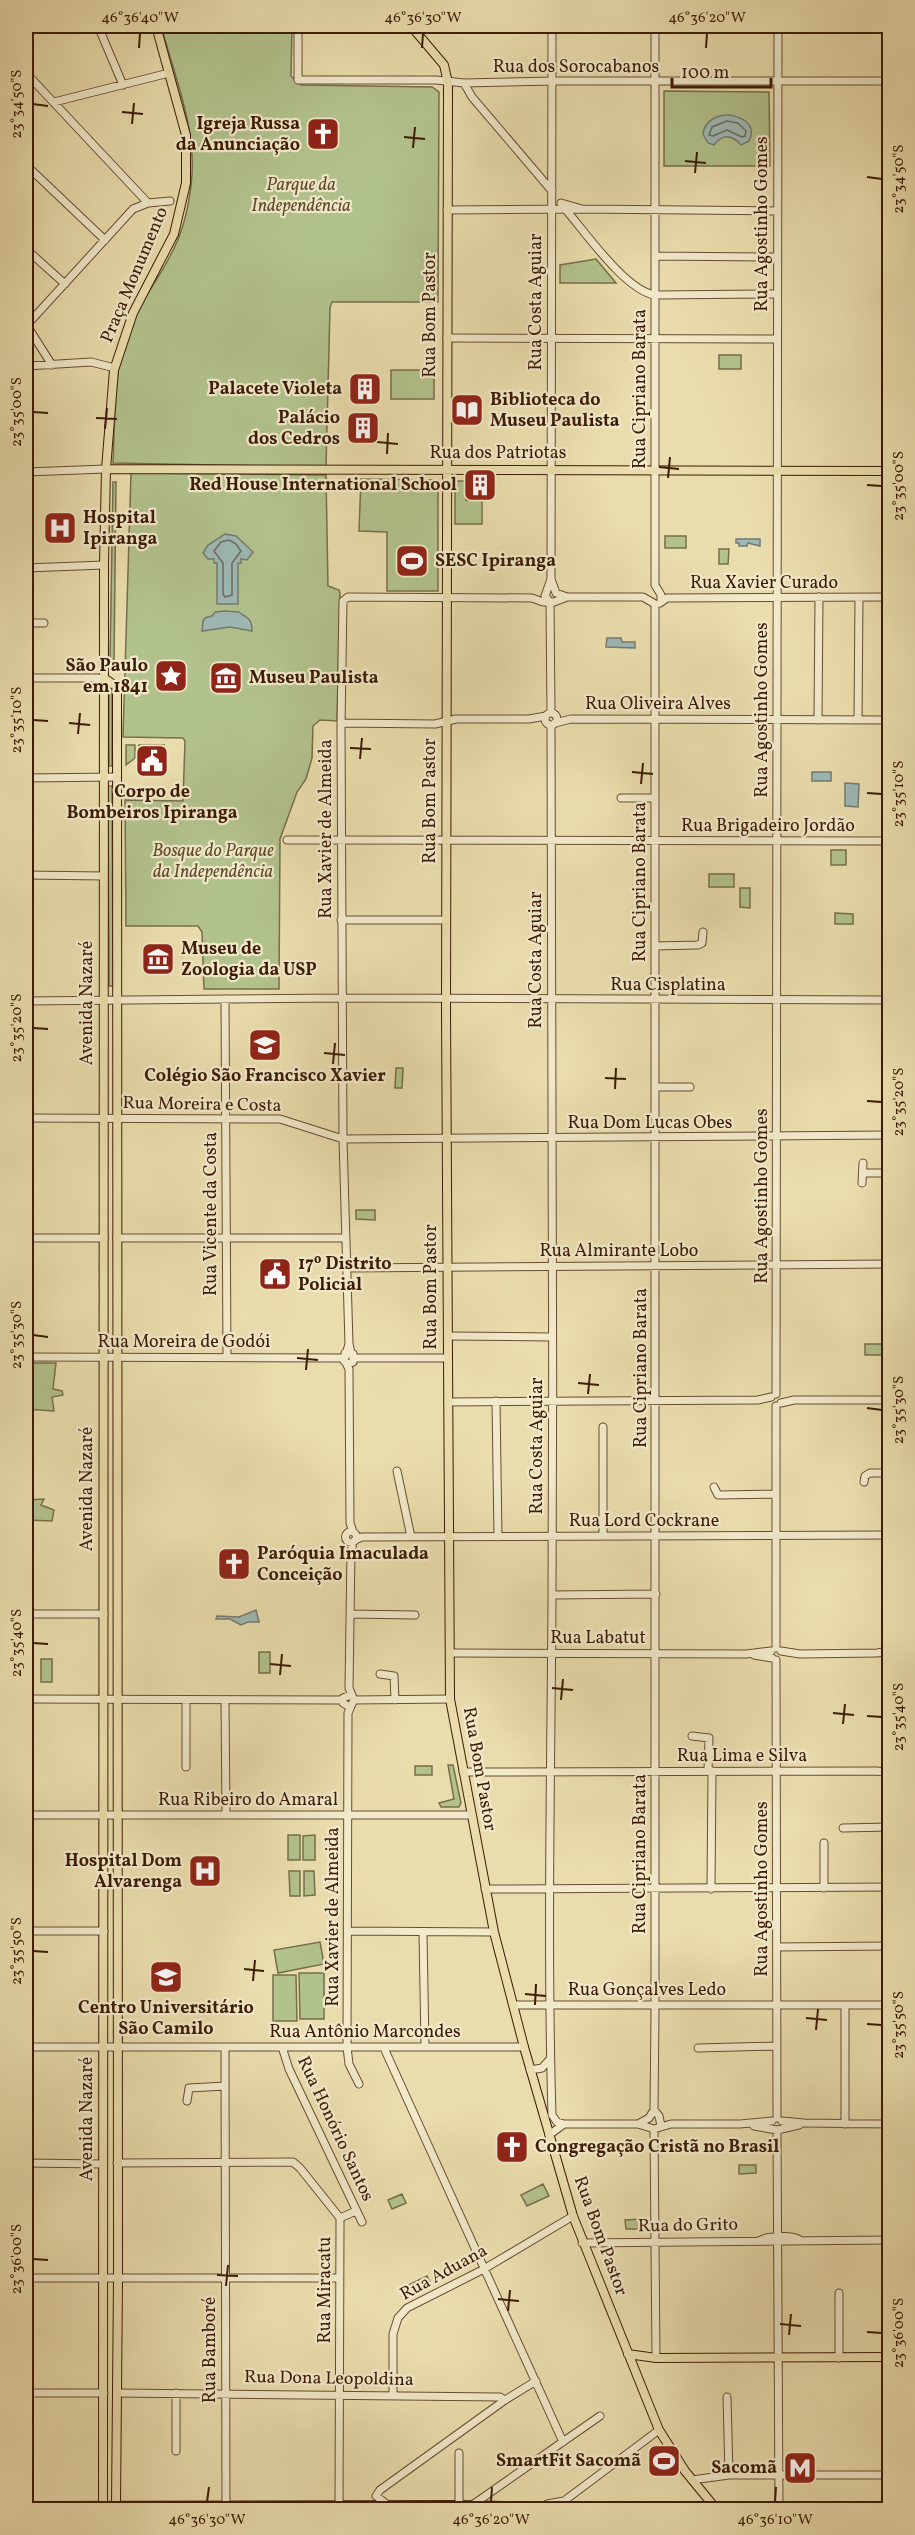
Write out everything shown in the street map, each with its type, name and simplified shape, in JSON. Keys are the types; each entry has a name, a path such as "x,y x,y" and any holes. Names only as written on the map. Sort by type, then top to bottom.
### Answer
{"main road":[{"name":"Praça Monumento","path":"106,469 115,368 133,313 174,234 186,183 186,135 156,26"},
{"name":"Rua Bom Pastor","path":"412,27 444,65 448,83 446,1000 450,1699 470,1815 494,1932 530,2070 573,2216 659,2430 692,2480 717,2509"},
{"name":"Rua dos Patriotas","path":"106,469 890,471"},
{"name":"Avenida Nazaré","path":"103,2507 104,565 106,469"},
{"name":"Avenida Nazaré","path":"104,678 117,687 117,2393 120,2507"},
{"path":"628,2355 656,2358 890,2357"},
{"path":"91,2505 103,2495"},
{"path":"26,2506 340,2508 505,2506 519,2510"}],"street":[{"path":"98,26 123,85"},
{"name":"Rua dos Sorocabanos","path":"298,26 298,80 436,80 448,83 890,81"},
{"name":"Rua Costa Aguiar","path":"552,26 556,204 551,338 551,579 545,596 550,602 551,719 552,1595 548,1888 553,2117 564,2124"},
{"path":"655,26 655,81"},
{"name":"Rua Agostinho Gomes","path":"778,26 776,1654 779,2510"},
{"path":"348,28 412,27"},
{"path":"26,73 148,203"},
{"path":"54,102 169,73"},
{"name":"Rua Cipriano Barata","path":"654,2110 656,1137 655,946 651,841 655,832 655,719 658,603 661,595 655,585 655,81"},
{"path":"464,83 472,97 556,204 629,282 642,292 655,295 777,294"},
{"path":"26,165 105,240"},
{"path":"52,365 26,325 133,209 148,203 170,201"},
{"path":"447,210 531,210 556,204 582,209 777,211"},
{"path":"26,249 65,284"},
{"path":"655,256 777,257"},
{"path":"447,338 777,339"},
{"path":"26,366 98,362 115,368"},
{"path":"26,472 106,469"},
{"path":"26,568 104,565"},
{"path":"551,579 556,593 567,597"},
{"path":"643,597 650,593 655,585"},
{"name":"Rua Xavier de Almeida","path":"359,2084 349,2064 347,2047 348,1700 353,1537 350,1523 348,1268 343,1139 341,723 343,601 348,597 446,597"},
{"path":"446,597 532,597 550,602 567,597 643,597 658,603"},
{"path":"818,720 819,597"},
{"path":"858,720 859,597"},
{"name":"Rua Xavier Curado","path":"658,603 667,598 890,597"},
{"path":"26,623 44,623"},
{"path":"26,678 104,678"},
{"name":"Rua Oliveira Alves","path":"341,723 435,724 446,721 551,719 890,720"},
{"path":"26,778 117,777"},
{"path":"621,798 655,798"},
{"name":"Rua Brigadeiro Jordão","path":"287,840 540,841 551,837 651,841 890,841"},
{"path":"26,875 104,876"},
{"path":"341,920 446,920"},
{"path":"655,946 698,945 702,943 703,932"},
{"name":"Rua Cisplatina","path":"26,1001 342,998 890,1000"},
{"name":"Rua Vicente da Costa","path":"225,999 227,1357"},
{"path":"655,1088 690,1088"},
{"name":"Rua Moreira e Costa","path":"26,1118 280,1119 343,1139 447,1139"},
{"name":"Rua Dom Lucas Obes","path":"447,1139 890,1135"},
{"path":"862,1183 863,1162"},
{"path":"862,1173 890,1173"},
{"path":"26,1238 104,1238"},
{"path":"117,1238 346,1238"},
{"name":"Rua Almirante Lobo","path":"348,1268 890,1264"},
{"path":"447,1336 552,1336"},
{"name":"Rua Moreira de Godói","path":"26,1357 448,1358"},
{"path":"448,1402 890,1400"},
{"path":"496,1401 498,1537"},
{"path":"603,1427 603,1536"},
{"path":"397,1471 411,1537"},
{"path":"864,1482 864,1476 868,1474 890,1473"},
{"path":"714,1487 718,1495 776,1494"},
{"name":"Rua Lord Cockrane","path":"353,1537 890,1535"},
{"path":"552,1595 656,1594"},
{"path":"26,1614 104,1614"},
{"path":"350,1614 415,1615"},
{"name":"Rua Labatut","path":"451,1653 800,1654 890,1651"},
{"name":"Rua Labatut","path":"877,1653 890,1656"},
{"path":"380,1674 394,1676 395,1700"},
{"path":"26,1699 291,1702 450,1699"},
{"path":"186,1700 186,1767"},
{"path":"225,1700 226,1815"},
{"path":"692,1736 709,1738 711,1889"},
{"name":"Rua Lima e Silva","path":"463,1772 890,1771"},
{"name":"Rua Ribeiro do Amaral","path":"26,1815 470,1815"},
{"path":"843,1828 890,1827"},
{"path":"824,1844 824,1888"},
{"path":"485,1888 890,1887"},
{"path":"26,1931 104,1931"},
{"path":"349,1931 494,1932"},
{"path":"423,1932 425,2047"},
{"path":"777,1947 890,1946"},
{"path":"845,2005 845,2124"},
{"name":"Rua Gonçalves Ledo","path":"513,2006 890,2005"},
{"path":"698,2048 777,2046"},
{"name":"Rua Antônio Marcondes","path":"26,2047 524,2047"},
{"name":"Rua Bamboré","path":"225,2047 226,2508"},
{"name":"Rua Honório Santos","path":"282,2047 289,2069 362,2222"},
{"path":"384,2048 563,2442"},
{"path":"530,2070 542,2068 550,2059"},
{"path":"187,2101 189,2088 225,2086"},
{"path":"638,2124 649,2118 654,2110"},
{"path":"654,2110 659,2125 655,2242 656,2358"},
{"path":"549,2134 564,2124 890,2124"},
{"path":"26,2163 103,2164"},
{"path":"117,2163 225,2163"},
{"name":"Rua Miracatu","path":"225,2163 293,2163 300,2168 340,2218 340,2508"},
{"path":"340,2218 356,2211"},
{"name":"Rua Aduana","path":"393,2395 393,2334 402,2312 484,2269 573,2216"},
{"name":"Rua do Grito","path":"582,2242 890,2240"},
{"path":"26,2278 339,2278"},
{"path":"839,2293 839,2358"},
{"path":"386,2507 378,2498 377,2492 536,2380"},
{"path":"26,2393 104,2393"},
{"name":"Rua Dona Leopoldina","path":"117,2393 393,2395 500,2397 505,2400"},
{"path":"176,2393 176,2451"},
{"path":"727,2397 729,2475"},
{"path":"458,2507 563,2442 600,2416"},
{"path":"538,2510 564,2501 659,2430"},
{"path":"458,2507 459,2452"},
{"path":"692,2480 729,2475 890,2475"}],"green space":[{"name":"Parque da Independência","path":"161,26 292,26 291,76 301,85 432,87 439,92 438,302 332,302 326,467 113,463 117,383 126,336 135,315 178,240 191,186 192,165 188,125"},
{"path":"664,91 769,92 770,166 664,166"},
{"path":"596,259 616,283 560,283 560,265"},
{"path":"719,355 741,355 741,369 719,369"},
{"path":"391,370 434,370 434,399 391,399"},
{"name":"Bosque do Parque da Independência","path":"131,473 326,475 328,586 339,590 340,593 337,721 320,720 313,726 312,758 306,779 297,792 280,839 279,989 204,989 202,932 198,926 126,926 125,800 183,801 185,741 183,738 123,737"},
{"name":"SESC Ipiranga","path":"361,479 438,480 438,591 387,591 387,532 359,531"},
{"path":"455,481 466,481 466,500 482,500 482,524 455,524"},
{"path":"113,482 116,482 114,661 110,661"},
{"path":"665,536 686,536 686,548 665,548"},
{"path":"719,549 729,549 728,564 719,564"},
{"path":"109,690 112,690 112,766 109,766"},
{"path":"126,745 135,745 135,758 126,765"},
{"path":"139,745 164,745 164,757 139,757"},
{"path":"108,786 112,786 113,986 109,986"},
{"path":"831,850 846,850 846,865 831,865"},
{"path":"709,874 734,874 734,887 709,887"},
{"path":"740,888 750,888 750,908 740,907"},
{"path":"835,913 853,914 853,924 835,924"},
{"path":"396,1068 403,1068 402,1088 395,1088"},
{"path":"356,1210 375,1210 375,1220 356,1219"},
{"path":"865,1344 886,1344 886,1355 865,1355"},
{"path":"26,1363 56,1363 53,1389 62,1391 63,1395 52,1397 54,1411 26,1409"},
{"path":"44,1499 41,1505 54,1510 52,1521 26,1520 26,1500"},
{"path":"259,1652 270,1652 270,1673 259,1673"},
{"path":"41,1659 52,1659 52,1682 41,1682"},
{"path":"448,1765 453,1765 461,1803 459,1807 441,1807 439,1803 454,1799"},
{"path":"415,1766 432,1766 432,1775 415,1775"},
{"path":"288,1835 300,1835 300,1860 288,1860"},
{"path":"315,1835 315,1860 303,1860 303,1836"},
{"path":"289,1871 300,1871 300,1896 290,1896"},
{"path":"304,1871 314,1871 315,1895 304,1896"},
{"path":"320,1942 324,1964 278,1973 274,1950"},
{"path":"299,1973 324,1973 324,2019 300,2019"},
{"path":"273,1975 296,1975 297,2021 273,2021"},
{"path":"739,2165 756,2165 756,2173 739,2174"},
{"path":"543,2184 549,2196 527,2206 521,2195"},
{"path":"402,2194 406,2203 392,2209 388,2200"},
{"path":"643,2219 643,2229 626,2229 625,2220"},
{"path":"427,2276 431,2284 406,2296 402,2288"}],"water":[{"path":"729,115 744,120 750,126 749,141 741,145 731,137 724,137 714,145 708,143 703,134 706,125 716,117"},
{"path":"225,534 236,536 253,552 247,560 241,559 241,563 238,563 238,604 217,604 217,563 214,563 214,559 208,559 203,553 208,545"},
{"path":"736,539 760,539 760,546 748,543 747,546 739,546"},
{"path":"215,612 239,612 247,617 252,631 230,627 202,631 205,618 212,616"},
{"path":"607,638 621,638 622,642 635,642 635,648 606,647"},
{"path":"812,772 831,772 831,781 812,781"},
{"path":"845,783 859,784 858,807 845,806"},
{"path":"256,1610 259,1622 248,1622 241,1625 230,1619 216,1619 217,1616 239,1617"}],"place":[{"name":"Igreja Russa da Anunciação","path":"323,134"},
{"name":"Palacete Violeta","path":"365,389"},
{"name":"Biblioteca do Museu Paulista","path":"467,410"},
{"name":"Palácio dos Cedros","path":"363,428"},
{"name":"Red House International School","path":"480,485"},
{"name":"Hospital Ipiranga","path":"60,528"},
{"name":"SESC Ipiranga","path":"412,561"},
{"name":"São Paulo em 1841","path":"171,676"},
{"name":"Museu Paulista","path":"226,678"},
{"name":"Corpo de Bombeiros Ipiranga","path":"152,761"},
{"name":"Museu de Zoologia da USP","path":"158,959"},
{"name":"Colégio São Francisco Xavier","path":"265,1045"},
{"name":"17º Distrito Policial","path":"275,1274"},
{"name":"Paróquia Imaculada Conceição","path":"234,1564"},
{"name":"Hospital Dom Alvarenga","path":"205,1871"},
{"name":"Centro Universitário São Camilo","path":"166,1977"},
{"name":"Congregação Cristã no Brasil","path":"512,2147"},
{"name":"SmartFit Sacomã","path":"664,2461"},
{"name":"Sacomã","path":"800,2468"}]}
